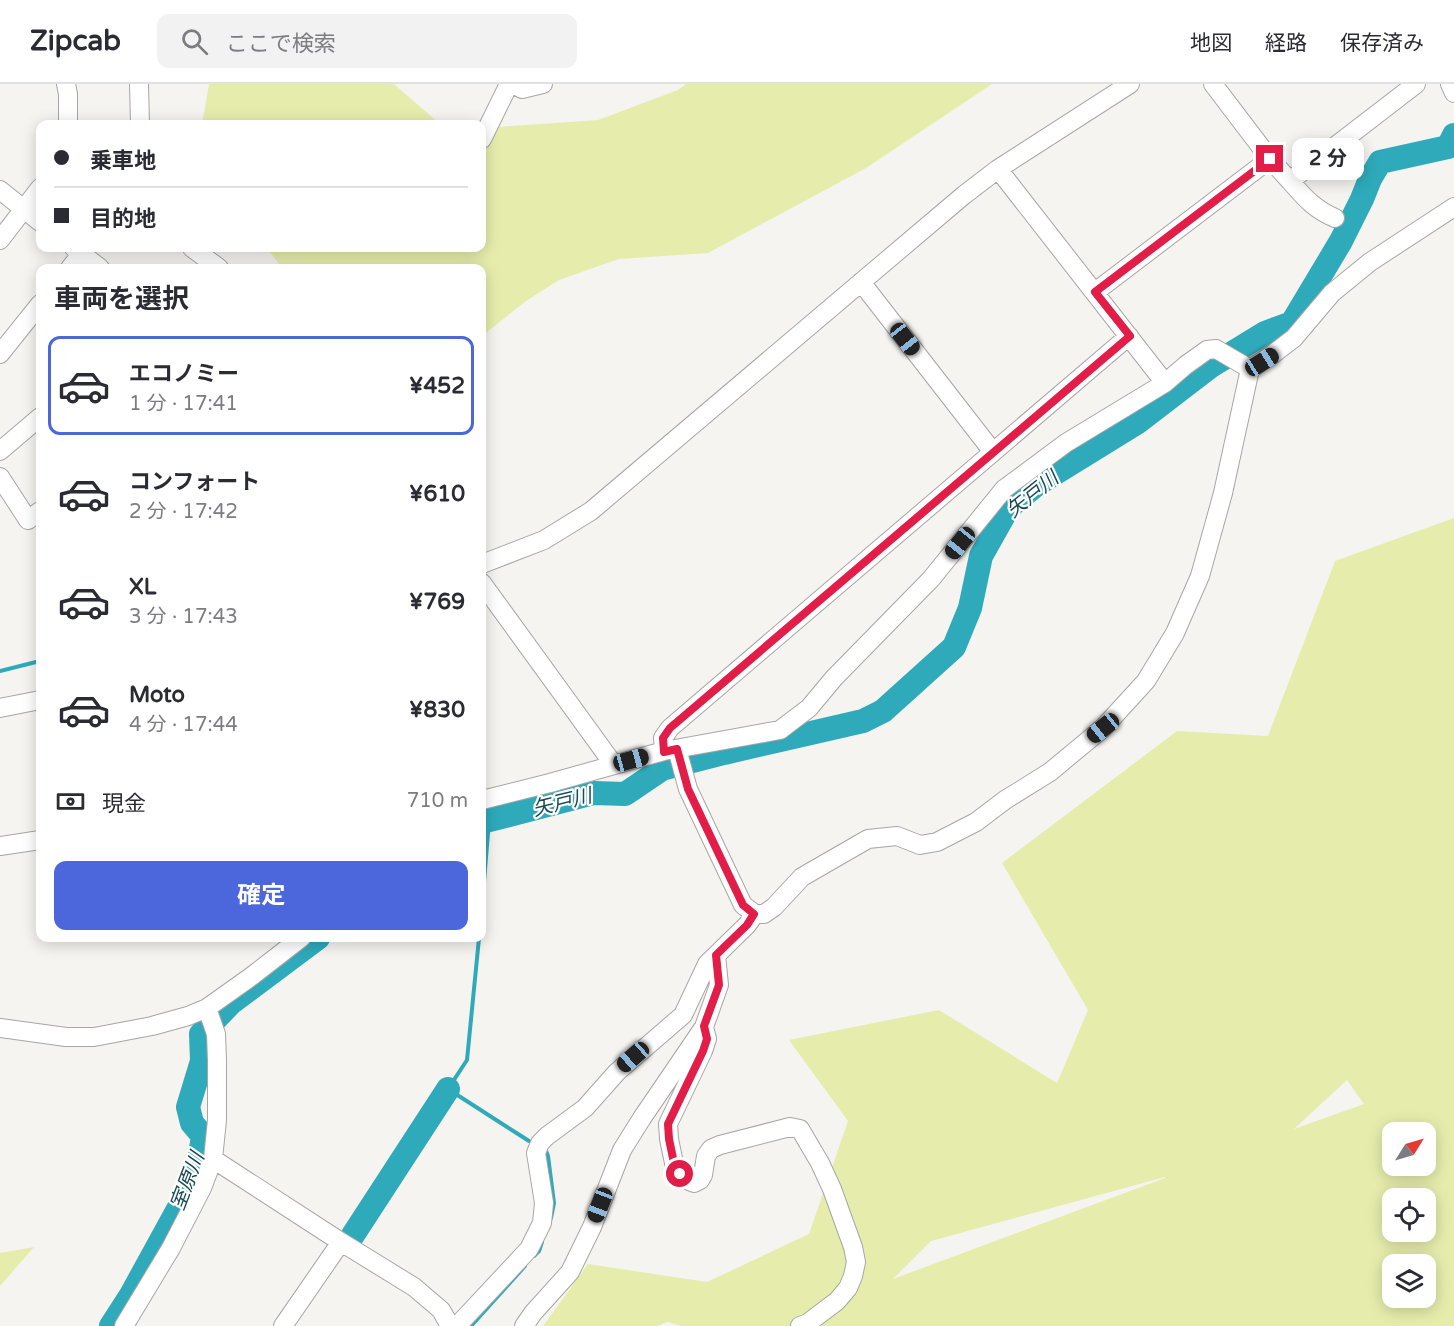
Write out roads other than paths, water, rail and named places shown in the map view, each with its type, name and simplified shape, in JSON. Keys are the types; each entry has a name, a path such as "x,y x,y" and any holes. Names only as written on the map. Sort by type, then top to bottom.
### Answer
{"street":[{"path":"66,84 68,120"},
{"path":"139,84 140,120"},
{"path":"486,131 508,84"},
{"path":"513,84 522,89 543,84"},
{"path":"486,562 544,540 591,511 964,195 998,169 1130,84"},
{"path":"1213,84 1270,159 1307,200 1320,211 1335,218"},
{"path":"1290,181 1416,84"},
{"path":"1450,84 1454,93"},
{"path":"1095,292 1270,159"},
{"path":"998,169 1165,383"},
{"path":"0,189 36,219"},
{"path":"0,240 36,193"},
{"path":"1130,336 670,728 663,738 683,773 688,789 743,905 754,914 764,914 774,908 802,878 867,839 897,836 920,845 937,842 976,822 1005,800 1050,772 1103,728 1146,681 1175,633 1200,576 1223,493 1250,369 1294,338 1332,293 1370,262 1454,207"},
{"path":"82,252 96,264"},
{"path":"197,252 214,264"},
{"path":"861,282 993,452"},
{"path":"0,354 36,309"},
{"path":"486,799 671,750 780,730 809,708 834,678 931,579 1004,489 1066,443 1165,383 1207,350 1216,350 1250,369"},
{"path":"0,451 36,420"},
{"path":"0,477 28,520 36,514"},
{"path":"486,589 614,765"},
{"path":"0,708 36,701"},
{"path":"0,846 36,841"},
{"path":"457,1326 529,1250 542,1223 544,1203 536,1153 540,1143 585,1108 617,1072 683,1015 707,964 747,925 754,914"},
{"path":"0,1028 94,1037 189,1016 207,1008 296,942"},
{"path":"524,1326 570,1272 592,1227 622,1150 704,1026 719,985 716,955"},
{"path":"124,1326 171,1248 202,1188 213,1159 217,1120 216,1034 207,1008"},
{"path":"704,1026 707,1039 703,1051 668,1124 674,1163 680,1174 694,1183 700,1180 706,1156 711,1149 720,1144 790,1126 800,1129 824,1171 853,1247 856,1262 848,1288 837,1301 808,1323 800,1326"},
{"path":"213,1159 414,1287 441,1310 450,1326"},
{"path":"283,1326 341,1242"}],"waterway":[{"name":"矢戸川","path":"486,821 594,793 625,794 662,769 863,721 883,711 954,647 970,608 981,556 1008,508 1036,485 1138,422 1211,366 1265,333 1292,323 1341,241 1380,162 1448,147 1454,135"},
{"path":"0,671 36,662"},
{"path":"486,819 489,821 486,857"},
{"name":"室原川","path":"111,1326 131,1295 182,1202 199,1162 203,1136 192,1123 188,1107 202,1061 201,1034 231,1003 313,942"},
{"path":"479,942 467,1060 448,1089 529,1141"},
{"name":"矢戸川","path":"353,1235 448,1089"},
{"path":"546,1151 554,1203 551,1218"},
{"path":"534,1256 539,1251 542,1242"},
{"path":"471,1326 525,1266"}]}
